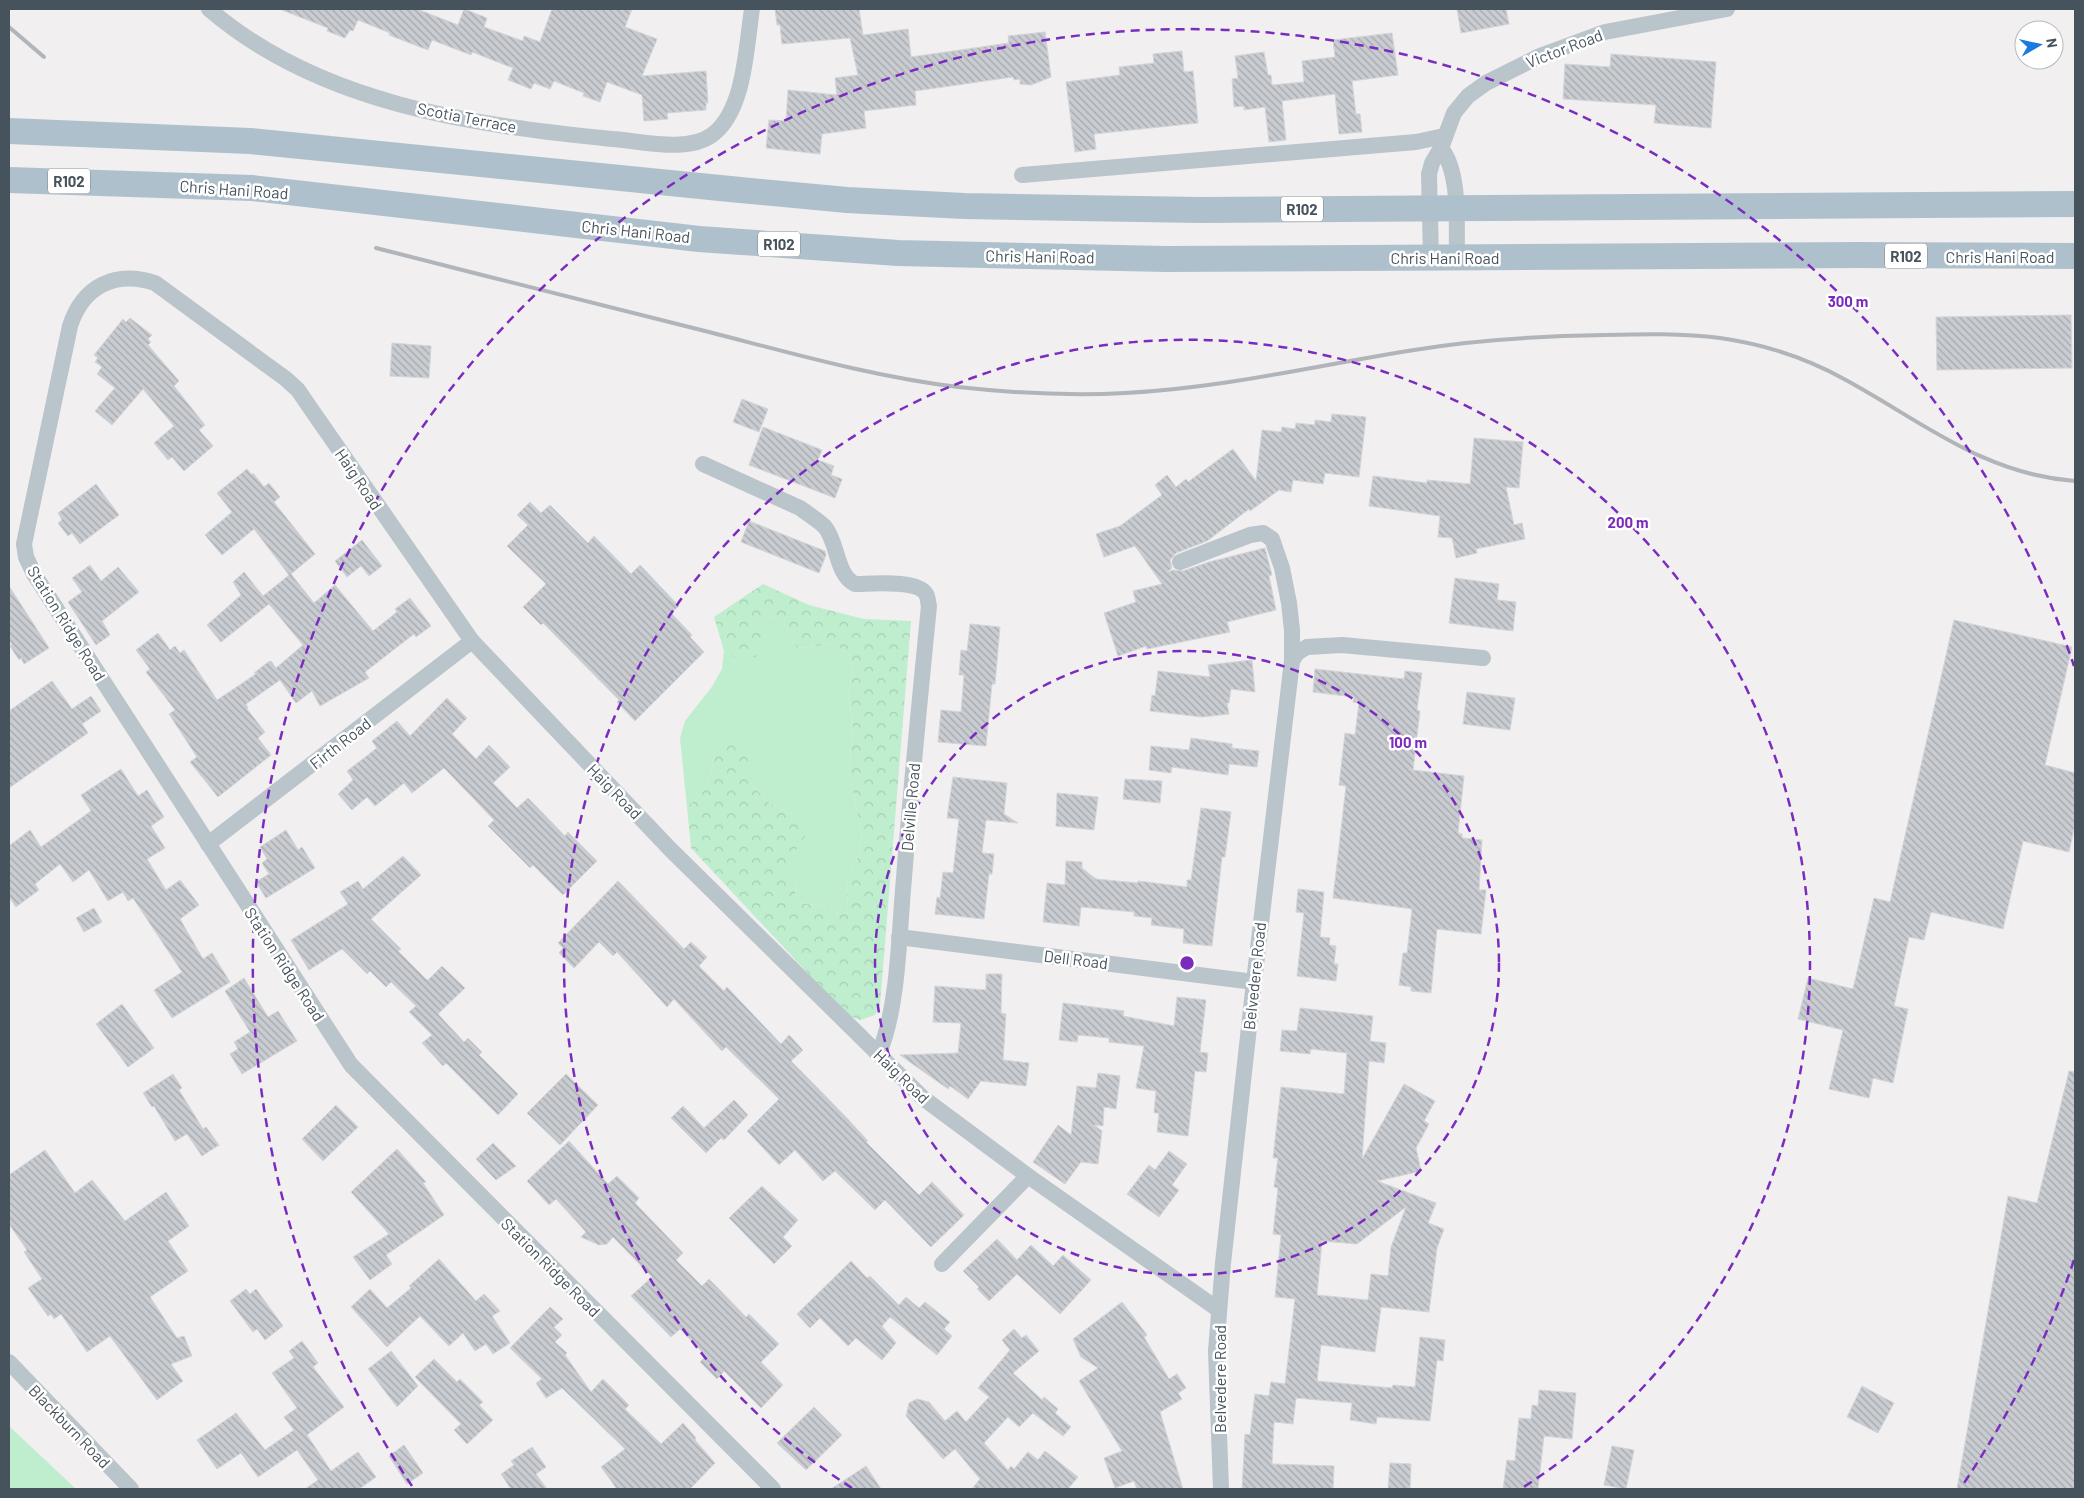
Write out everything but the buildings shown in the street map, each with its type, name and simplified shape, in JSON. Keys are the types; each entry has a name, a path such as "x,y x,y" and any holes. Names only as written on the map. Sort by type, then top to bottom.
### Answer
{"main road":[{"name":"R102","path":"9,131 250,141 847,200 964,206 1200,210 2075,204"},
{"name":"Chris Hani Road","path":"9,180 252,188 699,238 898,253 1166,259 2075,256"}],"street":[{"name":"Scotia Terrace","path":"209,9 253,42 286,61 351,88 430,113 472,121 594,137 677,145 700,141 711,136 720,128 734,109 739,91 752,9"},
{"name":"Victor Road","path":"1430,257 1429,174 1454,113 1468,96 1486,83 1540,56 1604,32 1726,9"},
{"path":"1022,175 1416,142 1442,142 1454,177 1457,257"},
{"name":"Haig Road","path":"70,326 80,305 96,288 118,279 143,279 165,290 274,370 298,390 472,642 670,849 923,1098 1028,1176 1219,1310"},
{"name":"Station Ridge Road","path":"70,326 24,544 26,557 34,574 351,1065 773,1489"},
{"name":"Delville Road","path":"703,464 800,508 814,518 826,528 838,555 840,566 850,582 855,584 911,585 920,588 926,594 929,606 912,774 899,937 887,1035 879,1054"},
{"name":"Belvedere Road","path":"1180,562 1250,535 1263,533 1272,539 1282,568 1292,630 1292,661 1222,1263 1216,1351 1221,1489"},
{"name":"Firth Road","path":"208,844 472,642"},
{"path":"1292,661 1297,653 1307,647 1342,645 1483,658"},
{"name":"Dell Road","path":"899,937 1254,982"},
{"path":"942,1264 1028,1176"},
{"name":"Blackburn Road","path":"9,1362 130,1489"}],"green space":[{"path":"763,584 809,605 864,619 911,621 880,1005 875,1015 860,1020 847,1015 691,848 687,807 701,795 708,782 715,750 723,745 739,745 744,748 749,759 750,783 770,804 794,815 808,831 786,867 795,881 796,903 826,906 840,915 848,912 847,877 859,856 862,836 849,772 853,725 848,695 853,669 849,655 835,644 797,648 783,622 772,617 762,625 762,643 756,657 737,659 724,651 714,617"},
{"path":"772,617 783,622 797,648 835,644 849,655 853,669 848,695 853,725 849,772 862,836 859,856 847,877 848,912 840,915 826,906 796,903 795,881 786,867 794,815 770,804 750,783 749,761 745,749 715,750 708,782 701,795 687,807 680,738 685,721 711,688 722,669 724,651 737,659 762,643 762,625"},
{"path":"9,1426 76,1489 9,1489"}],"railway":[{"path":"9,27 44,57"},
{"path":"376,248 864,371 927,383 1021,392 1083,394 1163,390 1237,381 1444,346 1513,339 1648,334 1720,338 1768,348 1830,371 1927,428 1982,457 2011,468 2042,476 2075,481"}]}
